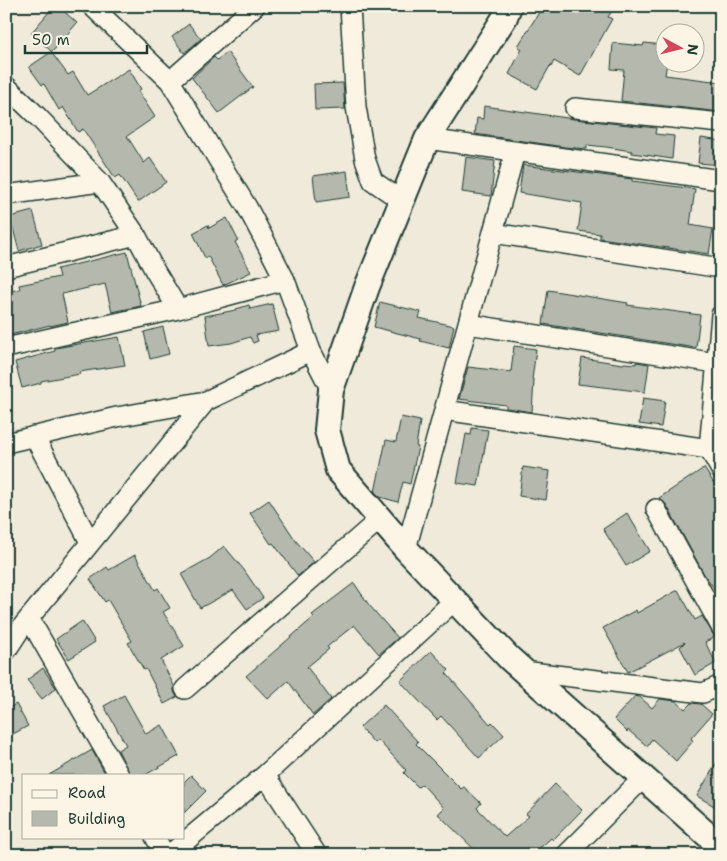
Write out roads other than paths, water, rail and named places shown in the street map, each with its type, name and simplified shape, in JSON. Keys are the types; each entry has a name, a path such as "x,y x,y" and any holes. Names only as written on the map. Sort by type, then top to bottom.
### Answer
{"street":[{"path":"92,6 170,81 247,208 285,280 311,351 331,390"},
{"path":"170,81 255,6"},
{"path":"350,6 356,107 365,159 373,180 402,201"},
{"path":"509,6 505,17 427,139 367,288 331,390 327,430 338,470 379,520 509,658 721,846"},
{"path":"6,86 38,116 100,182 136,235 178,309"},
{"path":"575,108 721,123"},
{"path":"427,139 721,180"},
{"path":"406,549 515,152"},
{"path":"6,195 100,182"},
{"path":"493,233 721,268"},
{"path":"6,267 136,235"},
{"path":"6,348 178,309 285,280"},
{"path":"721,315 716,363 715,445 721,470"},
{"path":"468,324 716,363"},
{"path":"6,443 117,416 206,401 311,351"},
{"path":"11,644 90,542 206,401"},
{"path":"444,410 715,445"},
{"path":"34,436 90,542"},
{"path":"656,509 721,627"},
{"path":"185,689 379,520"},
{"path":"169,855 265,776 455,600"},
{"path":"30,618 118,774"},
{"path":"6,620 11,644"},
{"path":"523,671 702,693 721,686"},
{"path":"265,776 317,855"},
{"path":"566,855 644,777"},
{"path":"156,838 165,855"}]}
